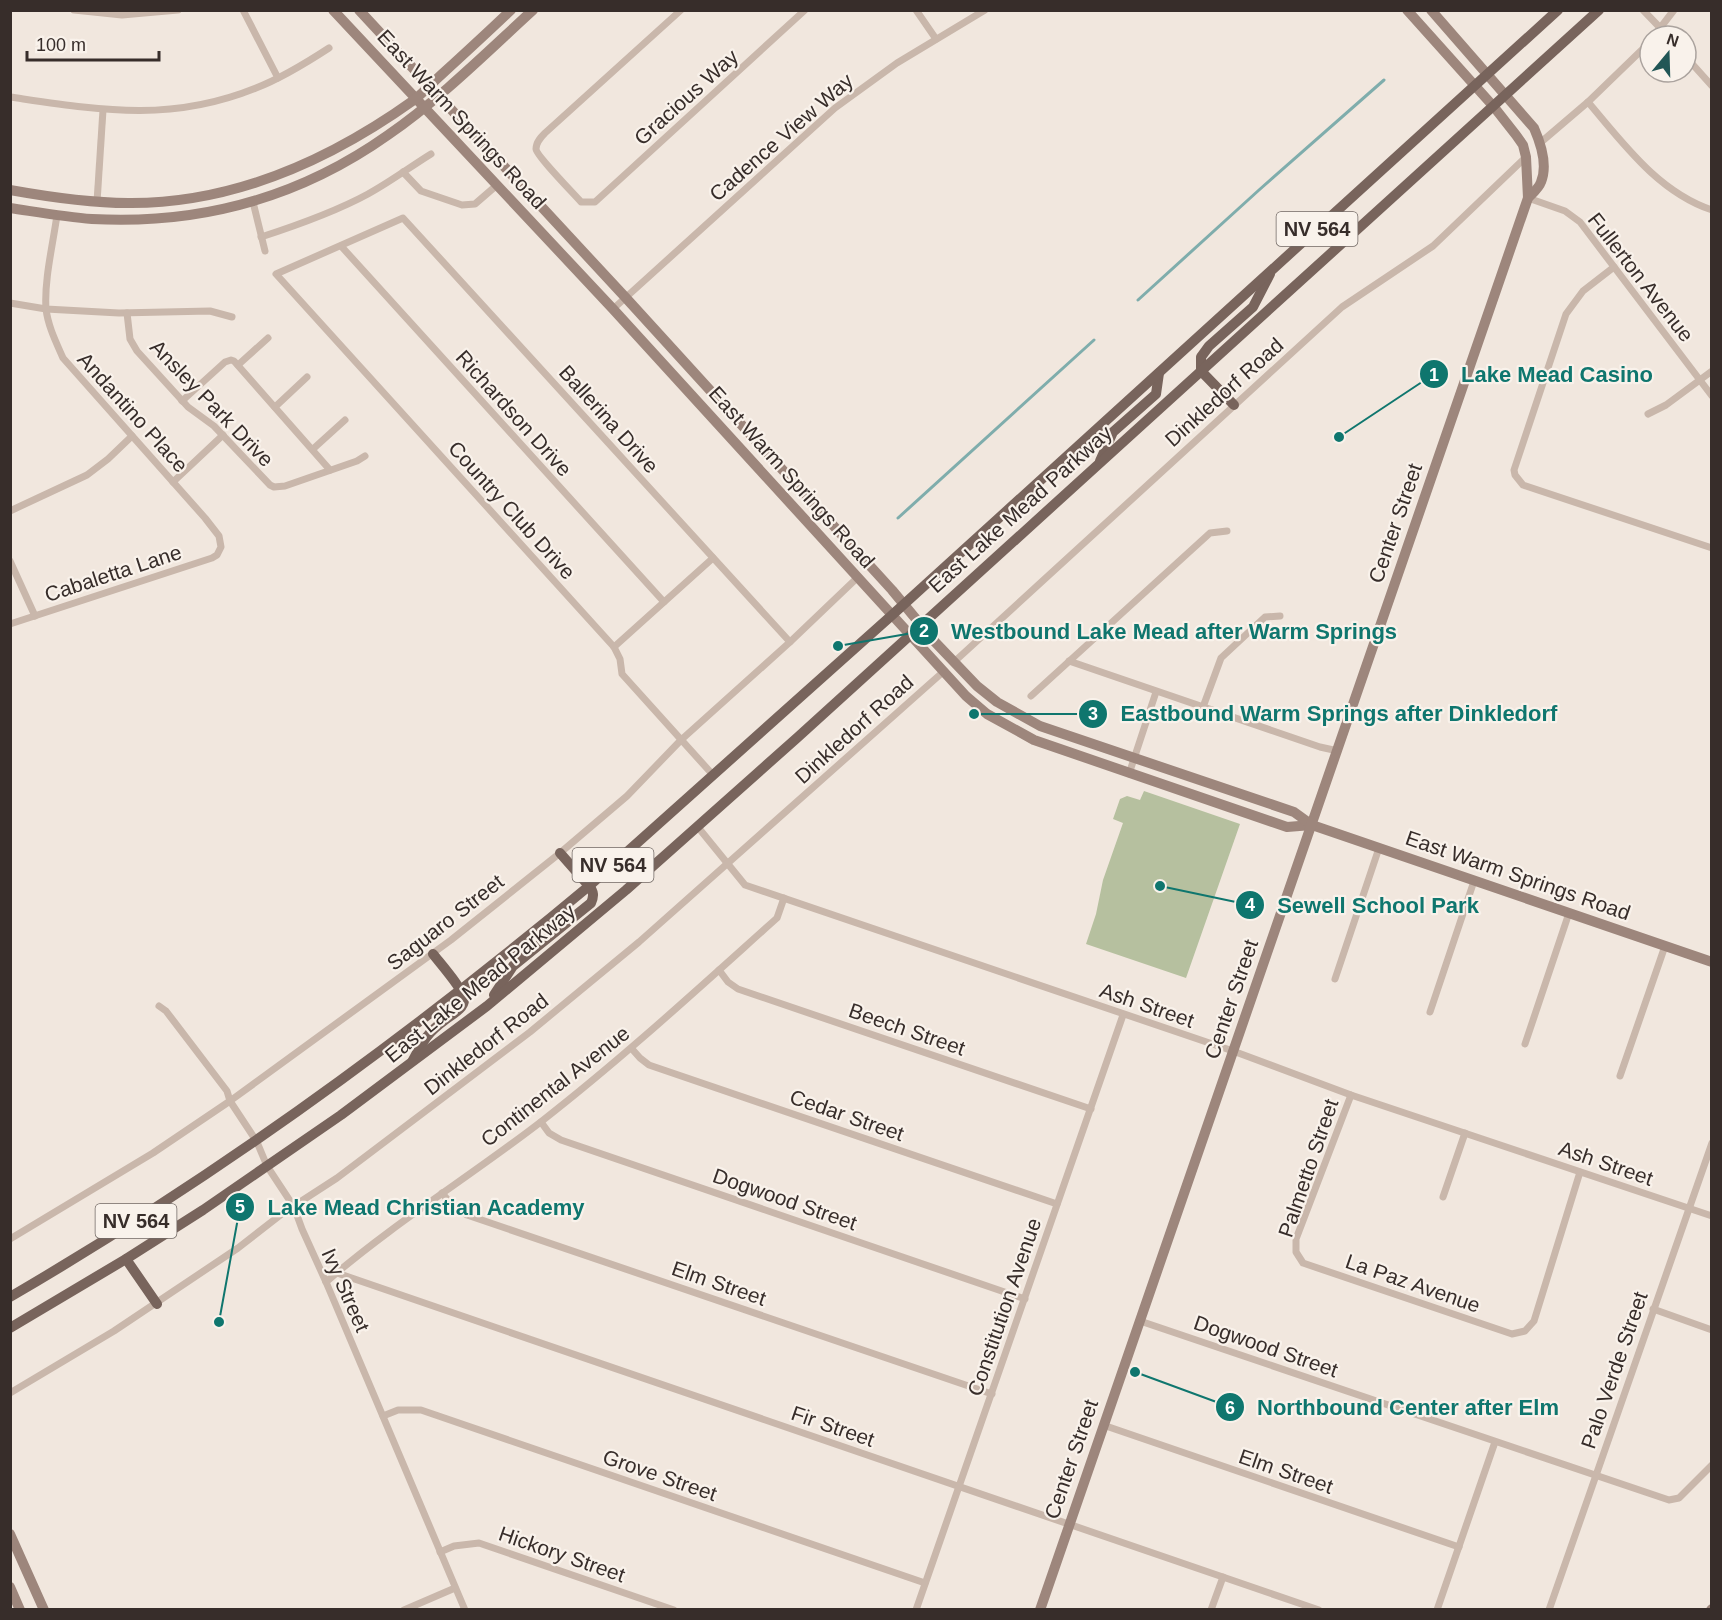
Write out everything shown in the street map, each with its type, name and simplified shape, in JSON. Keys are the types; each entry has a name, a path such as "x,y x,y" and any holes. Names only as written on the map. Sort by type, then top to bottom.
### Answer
{"main road":[{"name":"East Warm Springs Road","path":"333,10 613,309 943,672 987,714 1034,740 1129,774 1287,827 1312,825"},
{"name":"East Warm Springs Road","path":"359,10 730,411 954,662 977,686 1018,715 1048,729 1294,812 1312,825 1712,962"},
{"path":"10,190 98,202 128,203 180,200 260,182 320,158 359,136 416,98 511,10"},
{"path":"10,208 89,219 154,219 209,212 253,202 292,189 346,162 387,136 438,95 533,10"},
{"name":"Center Street","path":"1040,1610 1528,198 1526,157 1523,145 1494,107 1407,10"},
{"name":"Center Street","path":"1431,10 1534,128 1543,158 1541,184 1528,198"},
{"name":"East Lake Mead Parkway","path":"10,1297 148,1213 257,1142 461,991 589,886 891,616 1558,10"},
{"name":"East Lake Mead Parkway","path":"10,1328 126,1259 267,1166 487,1006 626,890 1097,467 1599,10"},
{"path":"1234,405 1201,370 1201,357 1209,346 1253,307 1273,269"},
{"path":"1097,467 1113,432 1156,394 1159,373"},
{"path":"716,423 730,411"},
{"path":"487,1006 513,966 591,903 593,892 560,853"},
{"path":"410,1064 428,1033 460,1009 464,1003 465,998 461,991 433,954"},
{"path":"126,1259 157,1304"},
{"path":"10,1534 44,1610"},
{"path":"10,1587 18,1605 37,1593"}],"street":[{"path":"74,10 103,14 178,10"},
{"path":"243,10 278,78"},
{"name":"Gracious Way","path":"681,10 545,133 536,146 539,158 558,175 581,202 586,204 595,202 805,10"},
{"path":"791,10 797,18"},
{"path":"916,10 936,39"},
{"name":"Cadence View Way","path":"613,309 862,86 985,10"},
{"path":"1643,10 1656,24"},
{"path":"1663,24 1674,10"},
{"path":"10,97 103,110 153,111 204,104 256,88 330,48"},
{"path":"1540,142 1588,102 1638,54"},
{"path":"1698,70 1712,86"},
{"path":"1588,102 1651,173 1668,187 1712,210"},
{"path":"98,202 103,110"},
{"path":"261,237 300,224 369,193 431,154"},
{"name":"Dinkledorf Road","path":"954,662 1342,307 1433,246 1526,157"},
{"path":"403,172 421,191 462,205 471,205 479,201 497,185"},
{"name":"Fullerton Avenue","path":"1528,198 1565,211 1580,222 1712,396"},
{"path":"253,202 265,251"},
{"name":"Andantino Place","path":"57,215 46,309 52,333 63,358 215,530 221,540 221,547"},
{"name":"Ballerina Drive","path":"340,246 403,218 790,642"},
{"name":"Country Club Drive","path":"340,246 276,274 614,647 620,659 622,674 713,775"},
{"name":"Richardson Drive","path":"340,246 664,602"},
{"path":"1614,267 1583,291 1566,314 1514,470 1515,475 1522,485 1712,548"},
{"path":"10,303 46,309 127,313 210,311 232,317"},
{"name":"Ansley Park Drive","path":"127,313 132,344 182,401 193,412 214,426 267,483 274,487 285,486 357,461 365,456"},
{"path":"238,365 268,338"},
{"path":"182,401 225,362 231,360 238,365 330,470"},
{"path":"1648,414 1666,405 1712,371"},
{"path":"275,407 307,377"},
{"path":"313,449 345,420"},
{"path":"173,482 223,435"},
{"path":"10,511 87,475 132,436"},
{"path":"1031,696 1210,533 1227,531"},
{"name":"Cabaletta Lane","path":"10,624 212,558 217,555 221,547"},
{"path":"614,647 712,558"},
{"path":"10,561 35,616"},
{"name":"Saguaro Street","path":"10,1239 153,1153 230,1101 433,954 560,853 627,796 681,740 857,578"},
{"path":"1203,707 1221,658 1265,617 1280,616"},
{"path":"1069,661 1338,751"},
{"name":"Dinkledorf Road","path":"10,1393 157,1304 337,1178 530,1032 639,942 943,672"},
{"path":"1129,774 1156,692"},
{"name":"Ash Street","path":"697,826 745,885 1233,1051 1351,1095 1712,1216"},
{"path":"1335,979 1379,848"},
{"path":"1430,1012 1474,881"},
{"name":"Continental Avenue","path":"326,1282 358,1254 541,1122 632,1049 777,918 784,898"},
{"path":"1525,1044 1569,914"},
{"path":"1620,1076 1665,946"},
{"name":"Beech Street","path":"719,970 728,982 738,989 1091,1109"},
{"name":"Ivy Street","path":"159,1006 166,1011 227,1091 230,1101 257,1142 267,1166 294,1207 465,1610"},
{"name":"Constitution Avenue","path":"916,1610 1123,1015"},
{"name":"Cedar Street","path":"632,1049 649,1065 1057,1204"},
{"name":"Palmetto Street","path":"1296,1252 1296,1239 1351,1095"},
{"name":"Dogwood Street","path":"541,1122 549,1132 561,1140 1025,1299"},
{"path":"1443,1197 1465,1133"},
{"name":"Palo Verde Street","path":"1549,1610 1712,1143"},
{"name":"La Paz Avenue","path":"1296,1252 1303,1263 1512,1334 1526,1330 1534,1321 1580,1172"},
{"name":"Elm Street","path":"442,1193 452,1205 467,1215 992,1394"},
{"name":"Fir Street","path":"337,1272 959,1488 1319,1610"},
{"path":"1653,1309 1712,1330"},
{"name":"Dogwood Street","path":"1140,1321 1669,1500 1679,1498 1712,1465"},
{"name":"Grove Street","path":"383,1416 398,1410 421,1410 925,1583"},
{"name":"Elm Street","path":"1103,1425 1459,1547"},
{"path":"1437,1610 1496,1442"},
{"name":"Hickory Street","path":"440,1552 454,1546 479,1543 674,1610"},
{"path":"1211,1610 1223,1576"},
{"path":"404,1610 455,1588"}],"green space":[{"path":"1144,791 1240,824 1186,978 1086,944 1096,914 1103,880 1123,823 1113,819 1120,799 1127,796 1140,800"}],"waterway":[{"path":"1138,300 1384,80"},
{"path":"898,518 1094,340"}],"place":[{"name":"Lake Mead Casino","path":"1339,437"},
{"name":"Westbound Lake Mead after Warm Springs","path":"838,646"},
{"name":"Eastbound Warm Springs after Dinkledorf","path":"974,714"},
{"name":"Sewell School Park","path":"1160,886"},
{"name":"Lake Mead Christian Academy","path":"219,1322"},
{"name":"Northbound Center after Elm","path":"1135,1372"}]}
